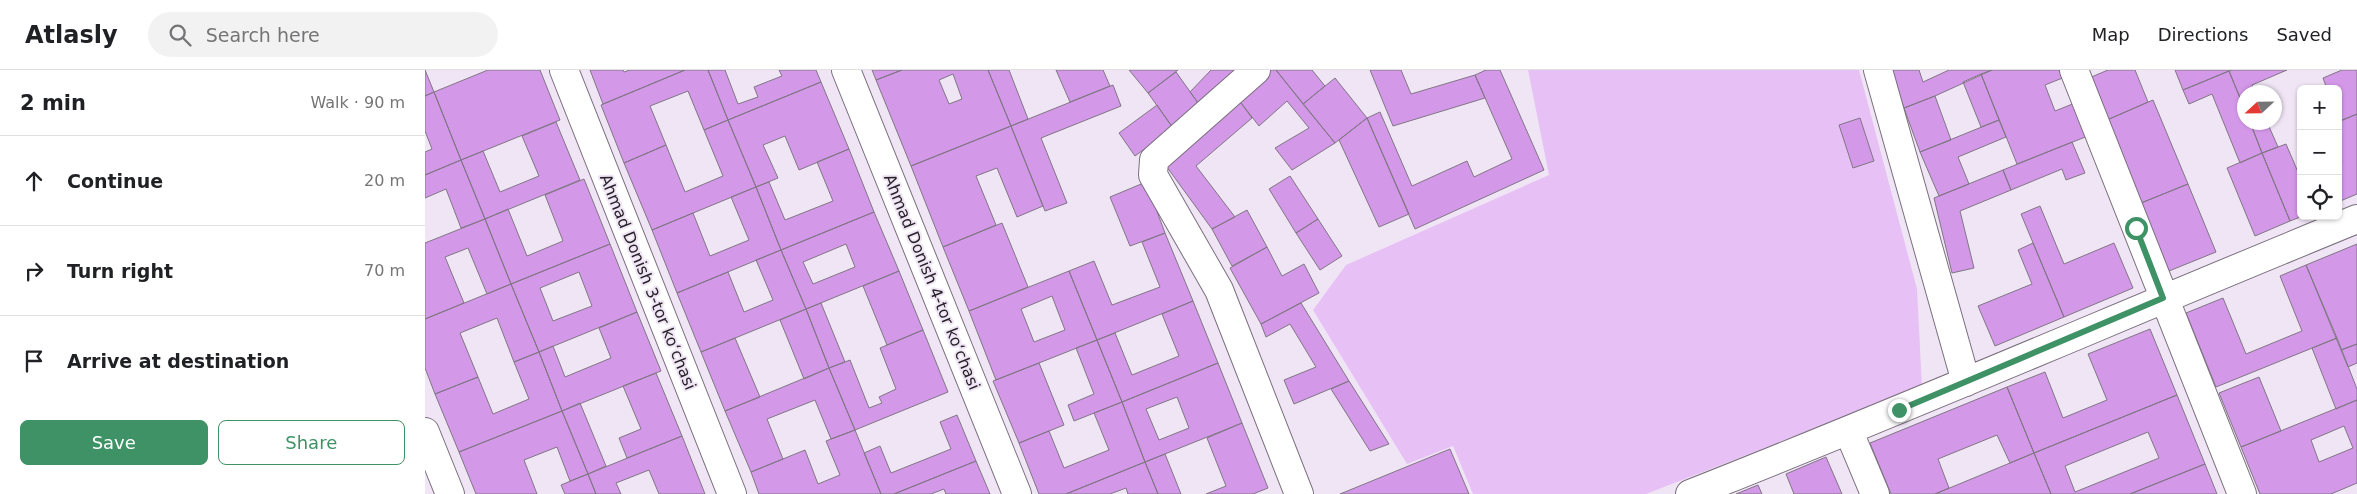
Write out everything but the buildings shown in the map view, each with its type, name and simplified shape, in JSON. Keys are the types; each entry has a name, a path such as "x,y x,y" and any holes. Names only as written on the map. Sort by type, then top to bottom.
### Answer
{"street":[{"name":"Ahmad Donish 3-tor koʻchasi","path":"564,70 732,494"},
{"name":"Ahmad Donish 4-tor koʻchasi","path":"847,70 1017,494"},
{"path":"1256,70 1154,160 1153,175 1219,290 1299,494"},
{"path":"1878,70 1966,382"},
{"path":"2074,70 2242,494"},
{"path":"1690,494 1849,432 2163,298 2357,219"},
{"path":"425,432 449,494"},
{"path":"1849,432 1875,494"}],"shaded area":[{"path":"1528,70 1859,70 1917,289 1922,387 1646,494 1473,494 1453,446 1407,464 1313,310 1346,265 1549,175"}],"route":[{"path":"1899,410 2163,298 2136,228"}]}
